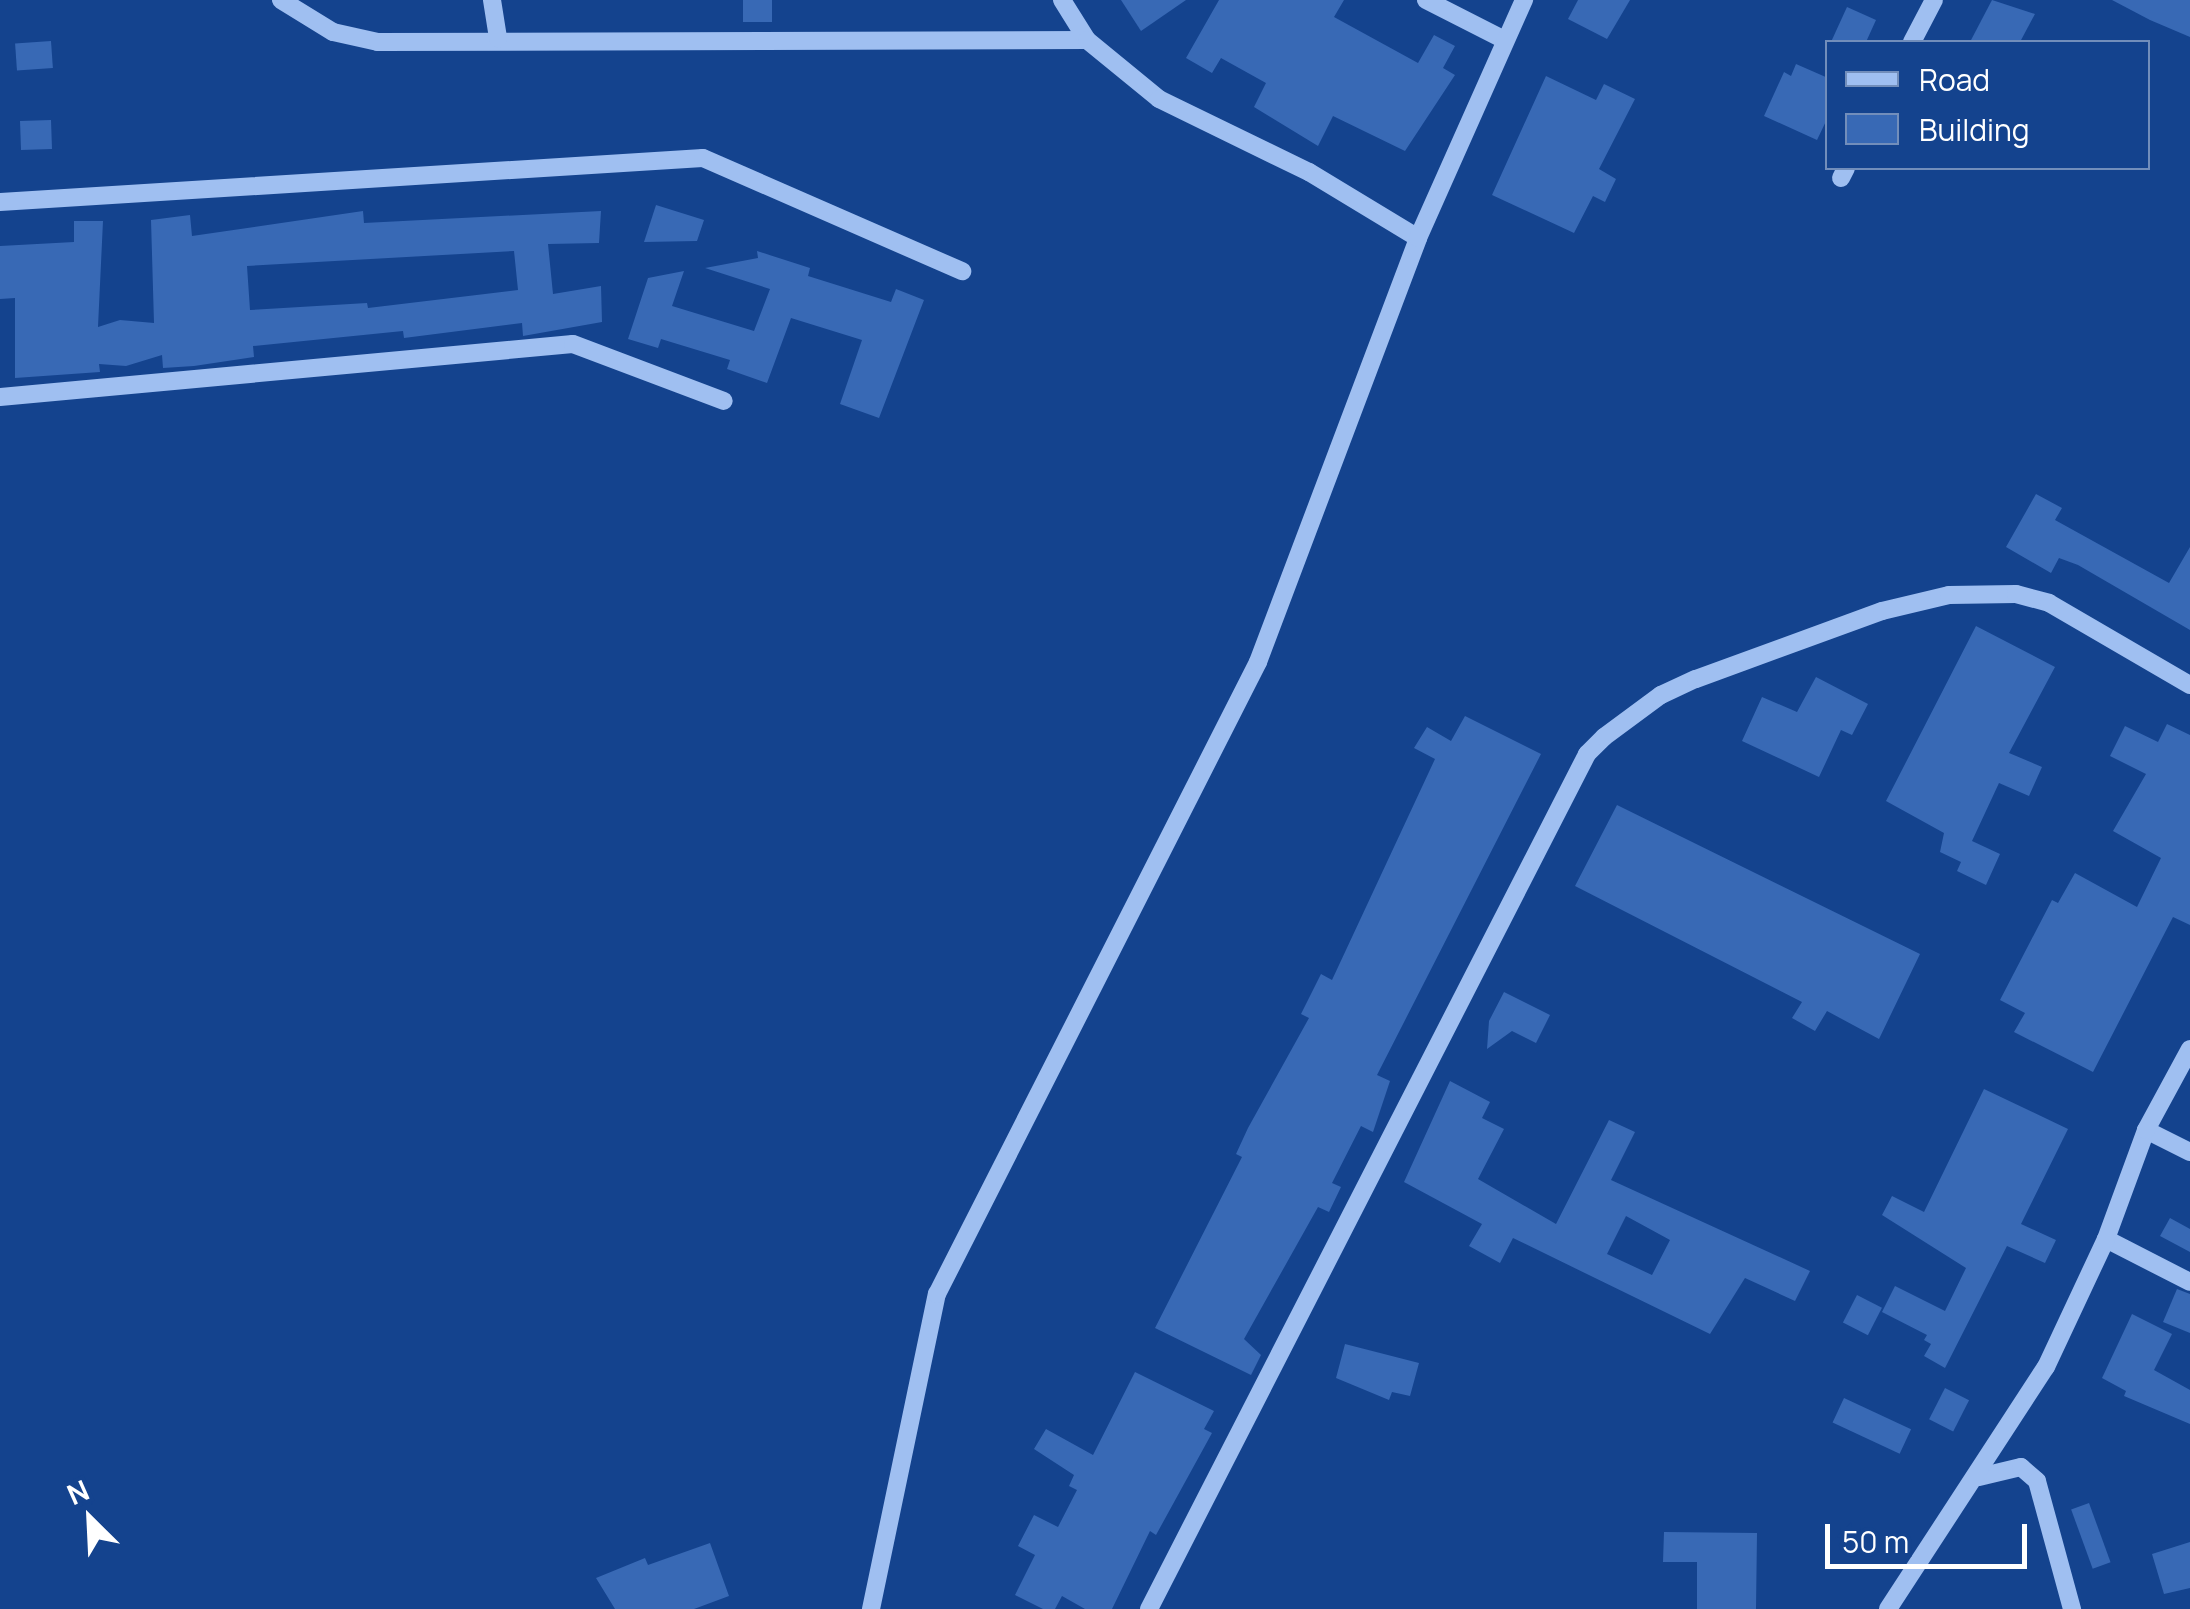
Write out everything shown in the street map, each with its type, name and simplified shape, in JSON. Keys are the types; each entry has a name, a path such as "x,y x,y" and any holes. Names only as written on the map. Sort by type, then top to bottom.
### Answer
{"street":[{"path":"280,0 333,32 378,42 1087,40"},
{"path":"492,0 498,39"},
{"path":"1062,0 1087,40 1158,98 1309,172 1418,238"},
{"path":"1426,0 1502,40"},
{"path":"871,1609 937,1294 1258,662 1418,238 1502,40 1524,0"},
{"path":"1913,40 1934,0"},
{"path":"0,202 703,158 962,271"},
{"path":"0,396 573,344 724,401"},
{"path":"1149,1609 1587,754 1604,737 1661,695 1696,680 1882,611 1950,595 2016,594 2049,603 2190,685"},
{"path":"1888,1609 1979,1477 2046,1367 2106,1239 2146,1130 2190,1050"},
{"path":"2146,1130 2190,1152"},
{"path":"2106,1239 2190,1282"},
{"path":"1979,1477 2021,1467 2036,1481 2072,1609"}],"building":[{"path":"743,0 772,0 772,22 743,22"},
{"path":"1121,0 1186,0 1141,31"},
{"path":"1219,0 1344,0 1334,17 1418,63 1434,35 1455,46 1443,68 1455,75 1405,151 1333,116 1318,146 1254,107 1266,83 1221,58 1212,73 1186,58"},
{"path":"1578,0 1630,0 1607,39 1568,19"},
{"path":"1992,0 2035,14 2021,40 1971,40"},
{"path":"2112,0 2190,0 2190,37 2150,20"},
{"path":"1847,7 1876,20 1867,40 1832,40"},
{"path":"51,41 53,68 17,70 15,44"},
{"path":"1796,64 1825,77 1825,123 1817,140 1764,116 1784,72 1791,76"},
{"path":"1546,76 1596,100 1604,84 1635,99 1599,169 1616,179 1605,202 1593,196 1574,233 1492,195"},
{"path":"51,120 52,149 21,150 20,121"},
{"path":"656,205 704,220 697,241 644,242"},
{"path":"363,211 364,223 601,211 599,243 548,244 553,294 601,286 602,322 523,336 522,323 404,338 403,331 253,346 254,357 194,366 163,368 162,355 126,366 99,364 100,372 15,378 15,298 0,299 0,246 74,242 74,221 103,221 98,327 120,320 154,323 151,220 190,215 192,236","holes":["514,251 518,290 368,308 367,303 250,310 247,266"]},
{"path":"757,251 810,268 808,276 891,302 896,289 924,300 879,418 840,404 862,340 791,318 767,383 727,369 730,360 661,339 658,348 628,339 648,278 684,271 672,306 754,331 770,289 705,268 758,258"},
{"path":"2036,494 2062,508 2055,520 2169,583 2190,547 2190,630 2078,565 2059,558 2051,573 2006,547"},
{"path":"1976,626 2055,667 2009,753 2042,767 2029,796 1999,783 1972,841 2000,854 1986,885 1957,871 1961,862 1940,852 1944,833 1886,801"},
{"path":"1816,677 1868,704 1852,735 1841,730 1819,777 1742,741 1762,697 1797,712"},
{"path":"1465,716 1541,754 1377,1075 1390,1081 1373,1132 1361,1126 1332,1183 1341,1187 1329,1212 1318,1207 1244,1339 1261,1355 1251,1375 1155,1328 1242,1157 1236,1154 1248,1128 1309,1018 1301,1014 1321,974 1332,980 1435,759 1414,748 1427,727 1451,741"},
{"path":"2167,724 2190,735 2190,925 2173,917 2093,1072 2014,1032 2025,1013 2000,1000 2052,900 2058,903 2075,873 2137,907 2161,858 2113,831 2146,774 2110,756 2125,726 2158,742"},
{"path":"1617,805 1920,954 1879,1039 1827,1011 1815,1031 1792,1018 1802,1002 1575,886"},
{"path":"1504,992 1550,1015 1536,1043 1512,1031 1487,1049 1489,1021"},
{"path":"1450,1081 1490,1102 1482,1118 1504,1129 1478,1179 1556,1224 1609,1120 1635,1132 1611,1180 1810,1271 1795,1301 1745,1278 1710,1334 1513,1238 1500,1263 1469,1246 1482,1224 1404,1182","holes":["1626,1216 1670,1240 1652,1275 1607,1254"]},
{"path":"1984,1089 2068,1129 2021,1224 2056,1240 2045,1263 2007,1246 1945,1368 1924,1356 1931,1344 1924,1340 1927,1335 1882,1312 1895,1286 1945,1311 1966,1268 1882,1215 1892,1196 1924,1212"},
{"path":"2170,1218 2190,1229 2190,1252 2160,1236"},
{"path":"2177,1289 2190,1294 2190,1333 2163,1322"},
{"path":"1857,1295 1882,1308 1868,1335 1843,1323"},
{"path":"2132,1314 2172,1334 2154,1370 2190,1390 2190,1424 2124,1396 2126,1391 2102,1378"},
{"path":"1345,1344 1419,1363 1410,1396 1392,1392 1389,1400 1336,1378"},
{"path":"1135,1372 1214,1411 1204,1429 1212,1433 1156,1535 1150,1531 1112,1609 1085,1609 1062,1596 1055,1609 1043,1609 1015,1595 1035,1555 1018,1546 1034,1515 1058,1527 1077,1490 1069,1486 1074,1475 1034,1449 1046,1429 1093,1455"},
{"path":"1945,1388 1969,1400 1953,1431 1929,1419"},
{"path":"1844,1398 1911,1429 1900,1454 1833,1422"},
{"path":"2089,1503 2111,1562 2093,1569 2071,1509"},
{"path":"1664,1532 1757,1533 1756,1609 1697,1609 1697,1562 1663,1562"},
{"path":"2190,1542 2190,1588 2164,1594 2152,1554"},
{"path":"710,1543 729,1596 694,1609 615,1609 596,1578 645,1558 648,1565"}]}
